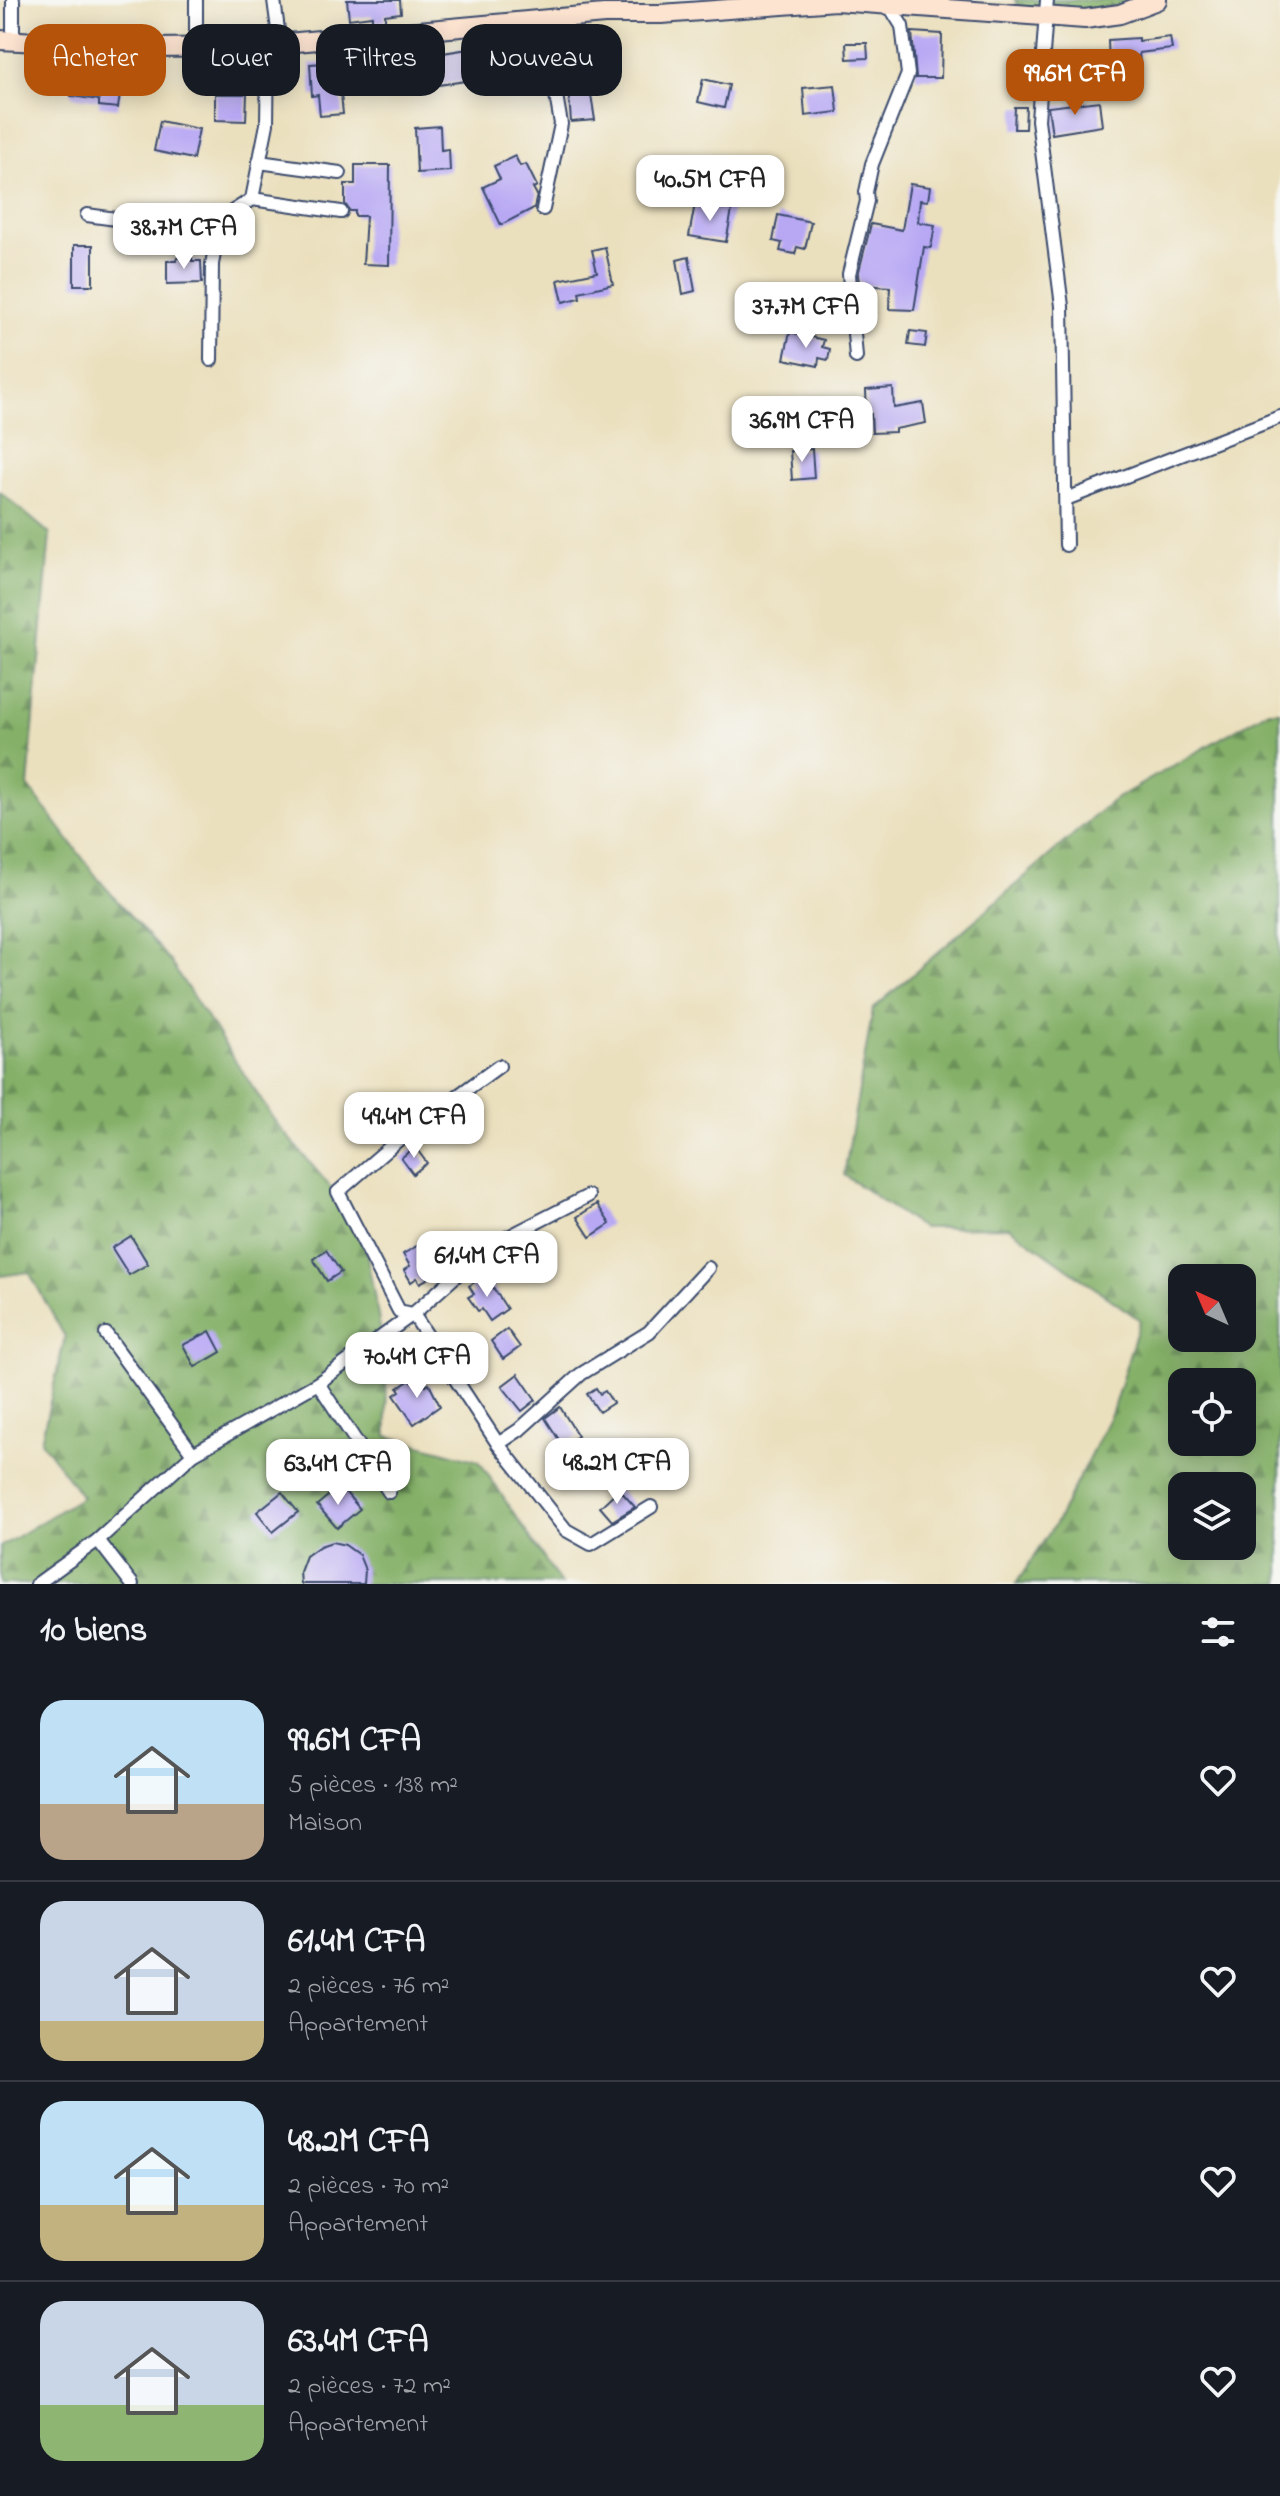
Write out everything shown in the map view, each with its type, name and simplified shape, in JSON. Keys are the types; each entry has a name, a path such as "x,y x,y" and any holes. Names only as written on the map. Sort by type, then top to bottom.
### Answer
{"street":[{"path":"13,0 7,40 182,46"},
{"path":"196,0 196,24"},
{"path":"274,0 274,24"},
{"path":"300,43 604,14 661,14 836,1 1046,9 1102,18 1157,0"},
{"path":"856,357 849,274 867,201 872,164 908,74 902,26 889,5"},
{"path":"1046,9 1038,120 1062,306 1066,545"},
{"path":"523,22 556,95 561,124 543,209"},
{"path":"252,199 269,96"},
{"path":"259,162 340,173"},
{"path":"87,215 145,223 221,219 252,199 341,212"},
{"path":"211,360 212,264 221,219"},
{"path":"1066,499 1280,417"},
{"path":"499,1066 404,1135 338,1192 399,1311 413,1314 498,1444 566,1530 591,1544 651,1507"},
{"path":"37,1584 98,1540 193,1454 318,1383 413,1314 487,1248 588,1196"},
{"path":"498,1444 519,1430 581,1374 649,1332 708,1268"},
{"path":"106,1334 193,1454"},
{"path":"318,1383 389,1492"},
{"path":"98,1540 132,1584"}],"green space":[{"path":"1015,0 1164,0 1024,19"},
{"path":"0,492 50,534 28,786 100,881 169,960 277,1124 361,1223 386,1360 387,1436 479,1461 561,1584 0,1584 0,1547 82,1497 41,1441 65,1337 29,1272 0,1276"},
{"path":"1268,711 1280,711 1280,1584 1016,1584 1057,1521 1112,1412 1140,1320 1009,1227 922,1228 844,1175 873,1009 1112,801"}],"building":[{"path":"347,0 400,0 401,13 385,15 385,21 372,22 372,16 349,19"},
{"path":"912,32 942,34 941,78 916,78"},
{"path":"1170,37 1172,49 1139,53 1140,64 1109,66 1108,40 1138,38 1138,41"},
{"path":"846,43 867,43 868,58 847,59"},
{"path":"461,50 461,82 445,84 445,53"},
{"path":"310,64 316,64 316,95 312,96"},
{"path":"703,79 729,85 724,108 698,102"},
{"path":"835,85 838,112 805,116 803,88"},
{"path":"71,96 120,96 118,108 99,106 99,100"},
{"path":"215,96 247,96 246,121 215,120"},
{"path":"318,96 341,96 343,114 320,116"},
{"path":"569,96 591,96 595,120 571,122"},
{"path":"1099,101 1102,126 1052,134 1048,107"},
{"path":"1015,107 1026,107 1025,129 1014,129"},
{"path":"160,121 199,129 193,159 154,151"},
{"path":"440,126 441,150 449,149 450,171 417,173 415,128"},
{"path":"515,156 520,166 526,164 537,186 533,188 537,195 534,208 501,225 483,187 500,179 494,166"},
{"path":"355,165 390,165 389,265 363,264 366,216 355,216 355,211 350,211 345,204 345,184 355,184"},
{"path":"910,184 930,187 928,201 920,200 918,222 935,225 931,248 924,247 914,310 889,309 890,287 862,285 858,275 871,224 902,230"},
{"path":"695,204 732,210 726,242 689,236"},
{"path":"778,215 811,222 805,249 797,247 795,254 780,251 782,243 773,241"},
{"path":"74,245 93,245 93,285 74,285"},
{"path":"605,247 613,284 579,292 580,298 563,302 558,280 597,272 592,250"},
{"path":"192,257 192,261 201,261 202,283 167,284 167,261"},
{"path":"689,257 695,291 683,294 677,260"},
{"path":"910,331 927,333 925,347 908,345"},
{"path":"790,332 824,340 822,347 830,349 828,360 819,358 818,366 784,359"},
{"path":"893,388 894,408 923,403 926,423 895,429 895,432 872,433 871,414 867,415 866,390"},
{"path":"812,449 814,478 792,480 790,451"},
{"path":"415,1147 427,1163 413,1174 401,1158"},
{"path":"597,1204 610,1224 590,1237 577,1217"},
{"path":"131,1236 148,1264 129,1275 112,1248"},
{"path":"424,1242 440,1272 420,1283 417,1278 411,1282 404,1270 410,1266 403,1254"},
{"path":"326,1250 341,1272 327,1281 313,1259"},
{"path":"485,1275 507,1309 490,1321 468,1297 474,1294 469,1286"},
{"path":"507,1329 520,1347 503,1359 491,1341"},
{"path":"210,1331 221,1352 195,1367 183,1345"},
{"path":"518,1374 536,1400 522,1411 502,1386"},
{"path":"420,1377 426,1386 429,1384 440,1406 414,1424 394,1395 400,1391 398,1388"},
{"path":"596,1388 600,1394 605,1391 613,1403 599,1412 587,1394"},
{"path":"560,1407 578,1436 563,1446 545,1418"},
{"path":"340,1486 360,1509 337,1528 317,1505"},
{"path":"619,1489 635,1507 612,1521 600,1507"},
{"path":"282,1492 298,1512 273,1532 257,1512"},
{"path":"332,1542 345,1545 359,1555 365,1570 364,1584 301,1584 300,1572 306,1556"}]}
